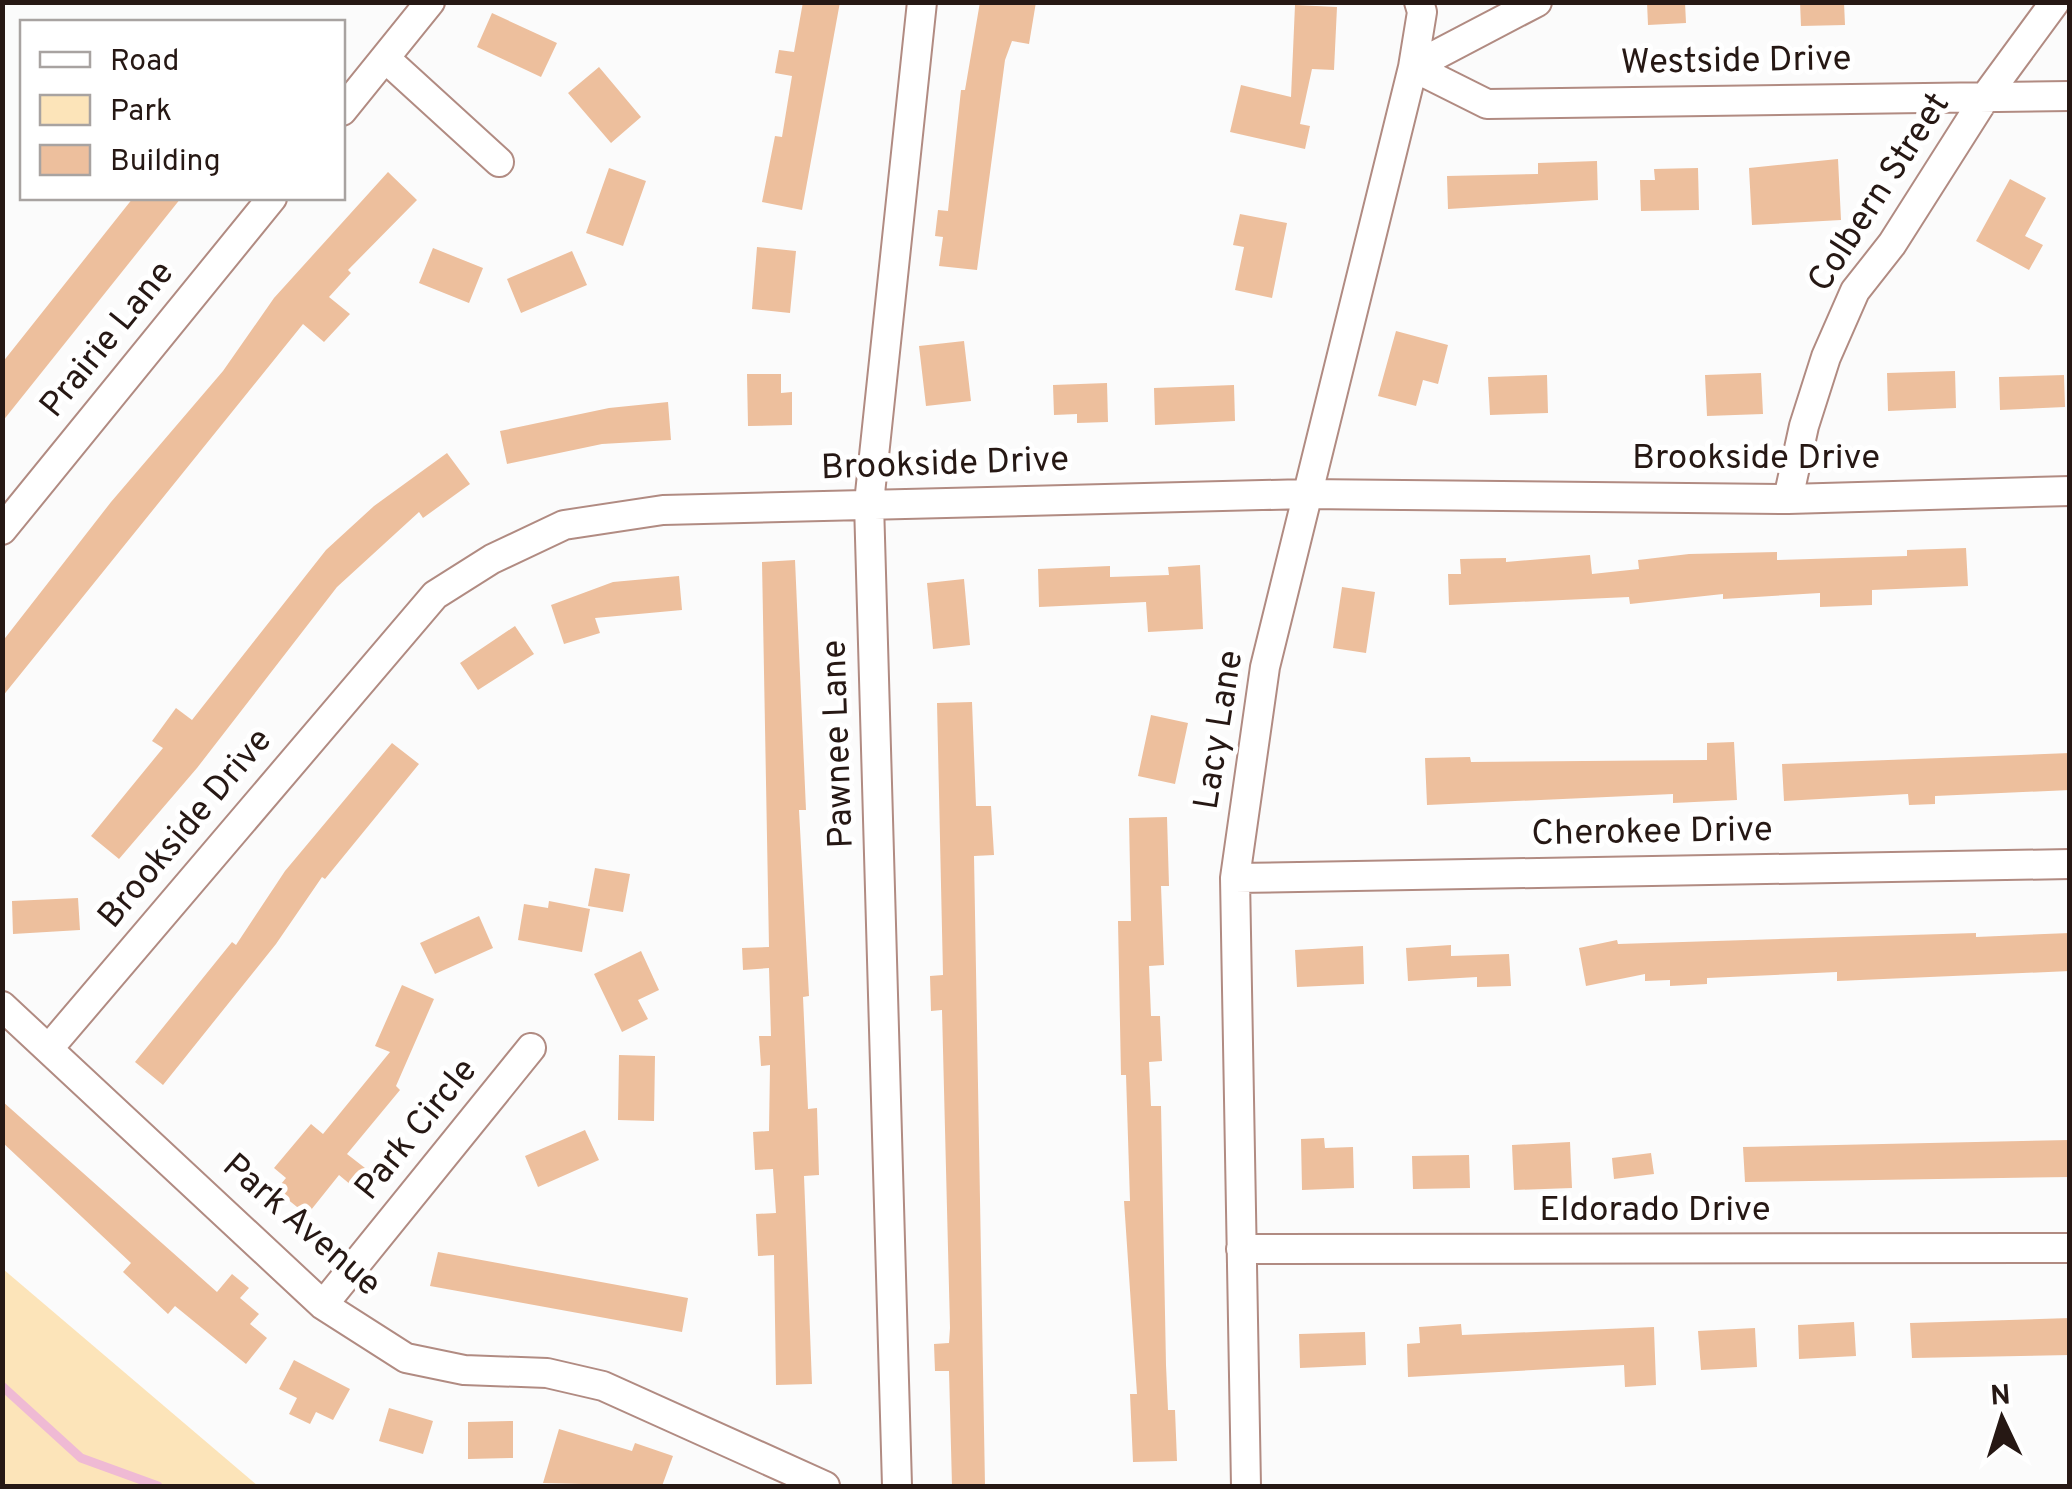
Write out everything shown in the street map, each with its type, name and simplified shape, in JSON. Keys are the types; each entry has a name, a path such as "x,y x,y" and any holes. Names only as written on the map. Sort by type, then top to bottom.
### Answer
{"street":[{"path":"345,107 430,2"},
{"name":"Pawnee Lane","path":"898,1486 869,503 922,2"},
{"name":"Lacy Lane","path":"1246,1486 1236,878 1266,666 1412,67 1422,12 1419,2"},
{"path":"1412,67 1537,2"},
{"name":"Colbern Street","path":"1788,499 1804,426 1826,357 1855,291 1892,244 1986,96 2055,2"},
{"path":"386,58 500,162"},
{"name":"Westside Drive","path":"1412,67 1487,104 2070,96"},
{"name":"Prairie Lane","path":"2,530 270,200"},
{"name":"Brookside Drive","path":"50,1047 435,595 492,559 564,526 662,510 869,503 1306,494 1788,499 2070,491"},
{"name":"Cherokee Drive","path":"1236,878 2070,864"},
{"name":"Park Avenue","path":"2,1006 323,1305 406,1358 464,1370 548,1374 603,1386 825,1486"},
{"name":"Park Circle","path":"323,1305 531,1048"},
{"name":"Eldorado Drive","path":"1241,1250 2070,1248"}],"green space":[{"path":"3,1269 258,1486 3,1486"}],"building":[{"path":"803,2 840,2 802,210 762,202 775,136 782,137 792,76 775,73 779,50 794,52"},
{"path":"980,2 1036,2 1029,44 1012,41 1005,60 977,270 939,266 943,237 935,236 938,210 948,211 961,90 965,90"},
{"path":"1647,2 1685,2 1686,23 1648,25"},
{"path":"1800,2 1844,2 1845,25 1801,26"},
{"path":"1295,5 1337,7 1334,70 1312,69 1300,124 1310,126 1305,149 1230,132 1241,85 1291,97"},
{"path":"492,13 557,43 541,77 477,47"},
{"path":"599,67 641,117 611,143 568,93"},
{"path":"1838,159 1841,220 1752,225 1749,168"},
{"path":"1597,161 1598,200 1448,209 1447,176 1538,174 1538,163"},
{"path":"609,168 646,181 623,246 586,233"},
{"path":"1698,168 1699,210 1641,211 1640,180 1655,180 1654,169"},
{"path":"388,172 417,200 348,270 351,273 329,297 350,314 324,342 303,324 2,697 2,642 111,502 223,371 274,298"},
{"path":"2010,179 2046,198 2025,236 2043,245 2029,270 1976,241"},
{"path":"131,200 179,200 2,422 2,363"},
{"path":"1240,214 1287,223 1272,298 1235,290 1244,247 1233,245"},
{"path":"757,247 796,251 790,313 752,309"},
{"path":"433,248 483,268 469,303 419,283"},
{"path":"572,251 587,285 521,313 507,279"},
{"path":"1396,331 1448,345 1438,384 1423,380 1416,406 1378,396"},
{"path":"964,341 971,401 926,406 919,346"},
{"path":"1955,371 1956,408 1888,411 1887,373"},
{"path":"1761,373 1763,414 1707,416 1705,375"},
{"path":"747,374 781,374 781,393 792,392 792,425 748,426"},
{"path":"1547,375 1548,413 1490,415 1488,377"},
{"path":"2064,375 2065,407 2000,410 1999,377"},
{"path":"1107,383 1108,422 1077,423 1077,414 1054,415 1053,385"},
{"path":"1234,385 1235,421 1155,425 1154,388"},
{"path":"668,402 671,440 602,444 507,464 500,431 609,408"},
{"path":"447,453 470,484 423,518 419,512 337,587 197,768 119,859 91,836 163,748 152,741 176,708 192,720 326,550 374,506"},
{"path":"1966,548 1968,586 1872,590 1872,605 1820,607 1820,593 1723,599 1723,594 1630,604 1629,597 1449,605 1448,574 1461,574 1460,559 1506,558 1506,562 1590,555 1592,574 1639,569 1638,560 1689,554 1777,552 1777,560 1907,556 1907,550"},
{"path":"795,560 806,810 799,810 809,996 803,997 808,1109 817,1108 819,1175 804,1176 812,1384 776,1385 774,1255 758,1256 756,1214 776,1213 773,1169 755,1170 753,1132 769,1131 770,1065 761,1066 759,1036 771,1036 769,968 743,970 742,948 769,947 762,562"},
{"path":"1200,565 1203,629 1148,632 1146,602 1039,607 1038,569 1110,566 1110,577 1169,575 1168,567"},
{"path":"679,576 682,610 595,618 600,633 564,644 551,605 613,582"},
{"path":"964,579 970,645 933,649 927,583"},
{"path":"1342,587 1375,592 1366,653 1333,648"},
{"path":"515,626 534,654 478,690 460,663"},
{"path":"972,702 976,806 991,806 994,855 974,856 985,1486 952,1486 949,1371 935,1371 934,1344 949,1343 950,1328 942,1010 931,1011 930,976 943,975 937,703"},
{"path":"1151,715 1188,723 1175,784 1138,776"},
{"path":"1734,742 1737,800 1673,803 1673,794 1427,805 1425,758 1470,757 1471,762 1707,760 1707,743"},
{"path":"392,743 419,764 325,879 322,877 276,944 163,1085 135,1062 232,942 236,945 285,871"},
{"path":"2070,753 2070,790 1935,796 1935,804 1909,805 1908,794 1784,801 1782,764"},
{"path":"1167,817 1169,886 1161,886 1164,965 1149,966 1151,1016 1160,1016 1162,1061 1149,1062 1151,1106 1161,1106 1168,1410 1175,1410 1177,1461 1133,1462 1130,1394 1137,1394 1124,1201 1130,1201 1126,1075 1121,1075 1118,921 1131,921 1129,818"},
{"path":"595,868 630,874 623,912 588,906"},
{"path":"78,898 80,930 13,934 12,901"},
{"path":"549,901 590,909 582,952 518,940 524,904 548,908"},
{"path":"479,916 493,948 435,974 420,943"},
{"path":"1976,933 1976,937 2070,933 2070,971 1837,981 1837,972 1707,978 1707,984 1670,986 1670,980 1645,981 1645,974 1586,986 1579,948 1617,940 1618,944"},
{"path":"1451,945 1451,956 1509,954 1511,986 1477,987 1477,977 1408,981 1406,948"},
{"path":"1363,946 1364,984 1297,987 1295,950"},
{"path":"641,951 659,990 638,1000 648,1019 622,1032 594,974"},
{"path":"402,985 434,999 396,1086 400,1090 347,1154 365,1168 351,1185 339,1175 307,1215 276,1190 286,1178 274,1168 311,1124 323,1134 390,1052 375,1046"},
{"path":"619,1055 655,1056 654,1121 618,1120"},
{"path":"2,1101 217,1292 232,1274 249,1288 240,1298 259,1314 250,1324 267,1338 246,1364 175,1306 168,1314 123,1272 131,1263 2,1142"},
{"path":"585,1130 599,1160 538,1187 525,1156"},
{"path":"1324,1138 1325,1148 1353,1147 1354,1188 1302,1190 1301,1139"},
{"path":"2070,1140 2070,1177 1745,1182 1743,1147"},
{"path":"1570,1142 1572,1188 1514,1190 1512,1145"},
{"path":"1651,1153 1654,1174 1614,1179 1612,1158"},
{"path":"1469,1155 1470,1188 1413,1189 1412,1156"},
{"path":"438,1252 688,1298 682,1332 430,1286"},
{"path":"2070,1318 2070,1355 1912,1358 1910,1323"},
{"path":"1854,1322 1856,1356 1799,1359 1798,1325"},
{"path":"1461,1324 1462,1335 1654,1327 1656,1385 1625,1387 1624,1365 1408,1377 1407,1344 1420,1343 1419,1327"},
{"path":"1755,1328 1757,1367 1701,1370 1698,1331"},
{"path":"1365,1332 1366,1365 1300,1368 1299,1334"},
{"path":"294,1360 350,1389 333,1420 316,1412 310,1424 289,1414 297,1398 279,1389"},
{"path":"389,1408 433,1421 423,1454 379,1441"},
{"path":"513,1421 513,1458 468,1459 468,1422"},
{"path":"559,1429 632,1451 635,1443 673,1456 662,1486 543,1483"}],"waterway":[{"path":"2,1386 81,1458 158,1486"}]}
